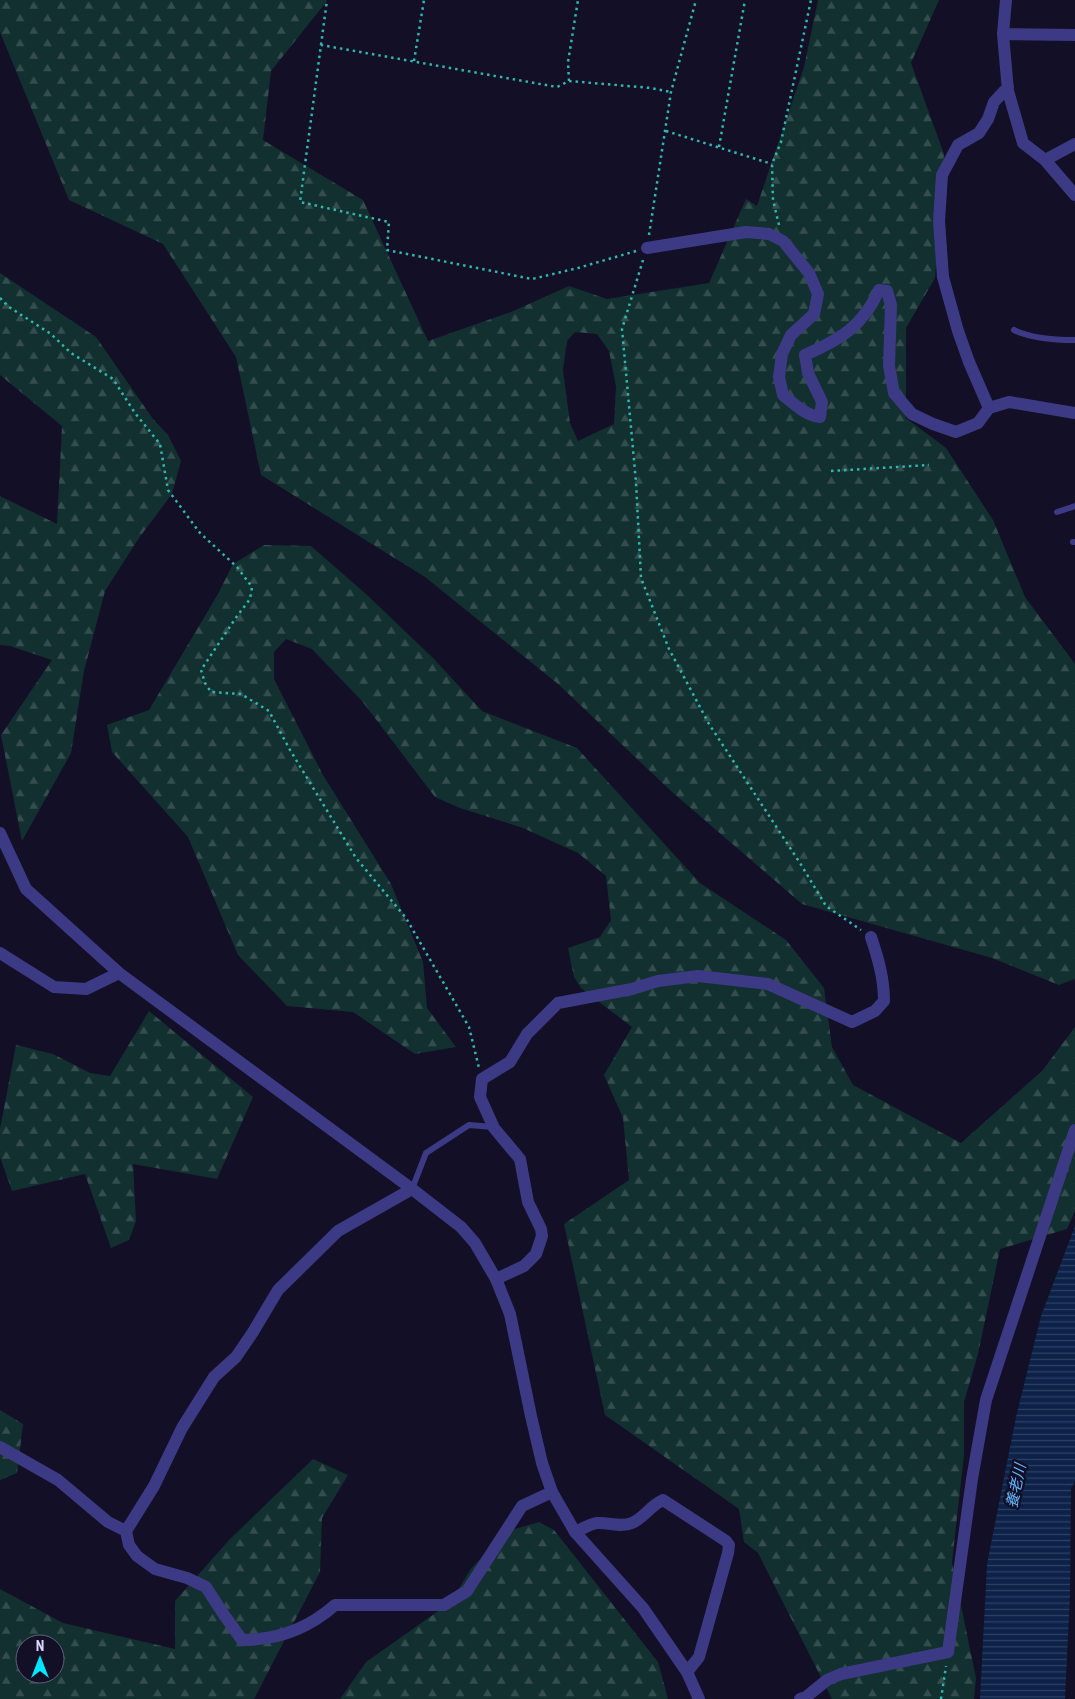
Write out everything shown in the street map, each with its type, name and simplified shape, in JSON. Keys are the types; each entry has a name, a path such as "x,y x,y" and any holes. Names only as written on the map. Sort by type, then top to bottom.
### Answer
{"street":[{"path":"1006,0 1003,34 1008,87 1023,143 1045,160 1075,195"},
{"path":"1003,34 1075,35"},
{"path":"989,408 958,331 944,277 939,221 942,175 958,145 979,133 988,119 994,102 1008,87"},
{"path":"1045,160 1075,144"},
{"path":"647,248 746,232 769,234 784,241 809,273 818,294 814,314 792,335 782,354 779,377 783,395 814,417 820,417 822,402 808,374 805,354 833,342 861,320 873,303 879,290 887,292 891,305 889,366 894,393 912,414 956,432 978,423 989,408 1009,402 1075,413"},
{"path":"0,833 26,888 119,973 412,1189 460,1227 475,1243 496,1279 510,1314 530,1416 542,1463 552,1492 575,1532 643,1608 687,1672 699,1699"},
{"path":"496,1279 524,1266 536,1254 542,1236 541,1229 528,1202 520,1159 494,1128 480,1097 482,1079 510,1062 527,1034 558,1003 632,989 658,981 698,976 768,984 852,1022 875,1011 884,1002 884,984 871,937"},
{"path":"0,953 54,987 86,989 119,973"},
{"path":"800,1699 806,1697 827,1680 841,1674 948,1652 972,1480 986,1400 1075,1130"},
{"path":"412,1189 338,1231 278,1290 236,1357 214,1377 182,1428 154,1486 126,1531 129,1546 137,1556 155,1569 187,1578 206,1587 242,1640 257,1640 284,1635 320,1618 335,1605 444,1605 467,1591 522,1506 552,1492"},
{"path":"0,1447 58,1480 108,1522 126,1531"},
{"path":"575,1532 595,1523 630,1524 640,1519 658,1502 663,1500 726,1541 728,1553 710,1625 700,1656 687,1672"}],"lane":[{"path":"1014,330 1052,340 1075,340"},
{"path":"1057,512 1075,506"},
{"path":"412,1189 426,1153 468,1125 494,1128"}],"path":[{"path":"328,0 300,202 389,222 387,250 532,279 647,248"},
{"path":"414,61 424,0"},
{"path":"569,81 568,62 578,0"},
{"path":"696,0 671,92 647,248 622,329 636,482 641,578 670,649 709,724 826,906 871,937"},
{"path":"719,147 745,0"},
{"path":"784,241 773,200 772,164 781,142 810,0"},
{"path":"321,46 557,87 569,81 651,88 671,92"},
{"path":"666,131 772,164"},
{"path":"0,298 9,307 51,334 71,353 113,379 135,413 160,444 168,490 200,534 237,567 252,587 250,599 201,670 205,682 211,692 241,694 269,711 290,750 356,858 406,918 469,1027 482,1079"},
{"path":"831,471 929,465"},
{"path":"941,1699 948,1652"}],"green space":[{"path":"0,0 326,0 271,71 263,140 363,200 428,341 511,312 569,286 607,299 709,283 746,199 757,206 804,67 818,0 939,0 911,63 944,154 935,278 906,328 906,418 946,448 993,520 1025,597 1075,664 1075,979 1059,985 992,958 802,904 672,792 558,684 425,577 261,475 236,357 163,244 69,200 0,32","holes":["575,332 597,334 609,351 616,386 614,424 578,441 570,423 563,370 567,341"]},
{"path":"0,273 96,337 153,419 168,435 181,461 172,494 139,538 105,591 84,671 71,753 22,841 1,735 52,660 10,646 0,645 0,496 57,524 62,426 0,375"},
{"path":"264,545 311,546 366,594 434,659 482,711 577,748 700,883 786,940 824,988 832,1047 853,1085 961,1143 1042,1071 1075,1027 1075,1211 1067,1229 1000,1249 978,1354 964,1402 964,1455 952,1562 976,1678 974,1699 832,1699 758,1553 744,1542 739,1509 605,1415 564,1224 629,1180 623,1118 604,1075 632,1027 581,988 574,977 568,948 600,937 611,920 606,876 578,853 523,828 460,808 435,797 362,701 312,649 286,639 274,652 274,679 323,775 391,884 423,962 427,1008 456,1047 415,1054 353,1012 287,1006 238,955 188,837 112,752 107,725 149,710 218,594 233,564"},
{"path":"149,1011 253,1097 217,1179 133,1164 136,1221 129,1240 111,1248 85,1174 12,1191 0,1157 0,1129 16,1045 53,1054 90,1073 110,1076"},
{"path":"0,1410 23,1424 17,1473 0,1480"},
{"path":"313,1459 348,1475 322,1518 320,1572 254,1699 0,1699 0,1589 63,1623 175,1649 175,1601 230,1539"},
{"path":"539,1522 554,1530 658,1662 668,1699 340,1699 366,1662 451,1602 470,1570 505,1532"}],"water":[{"name":"養老川","path":"1075,1226 1075,1482 1071,1488 1070,1596 1065,1699 980,1699 987,1564 1016,1417 1041,1316"}]}
